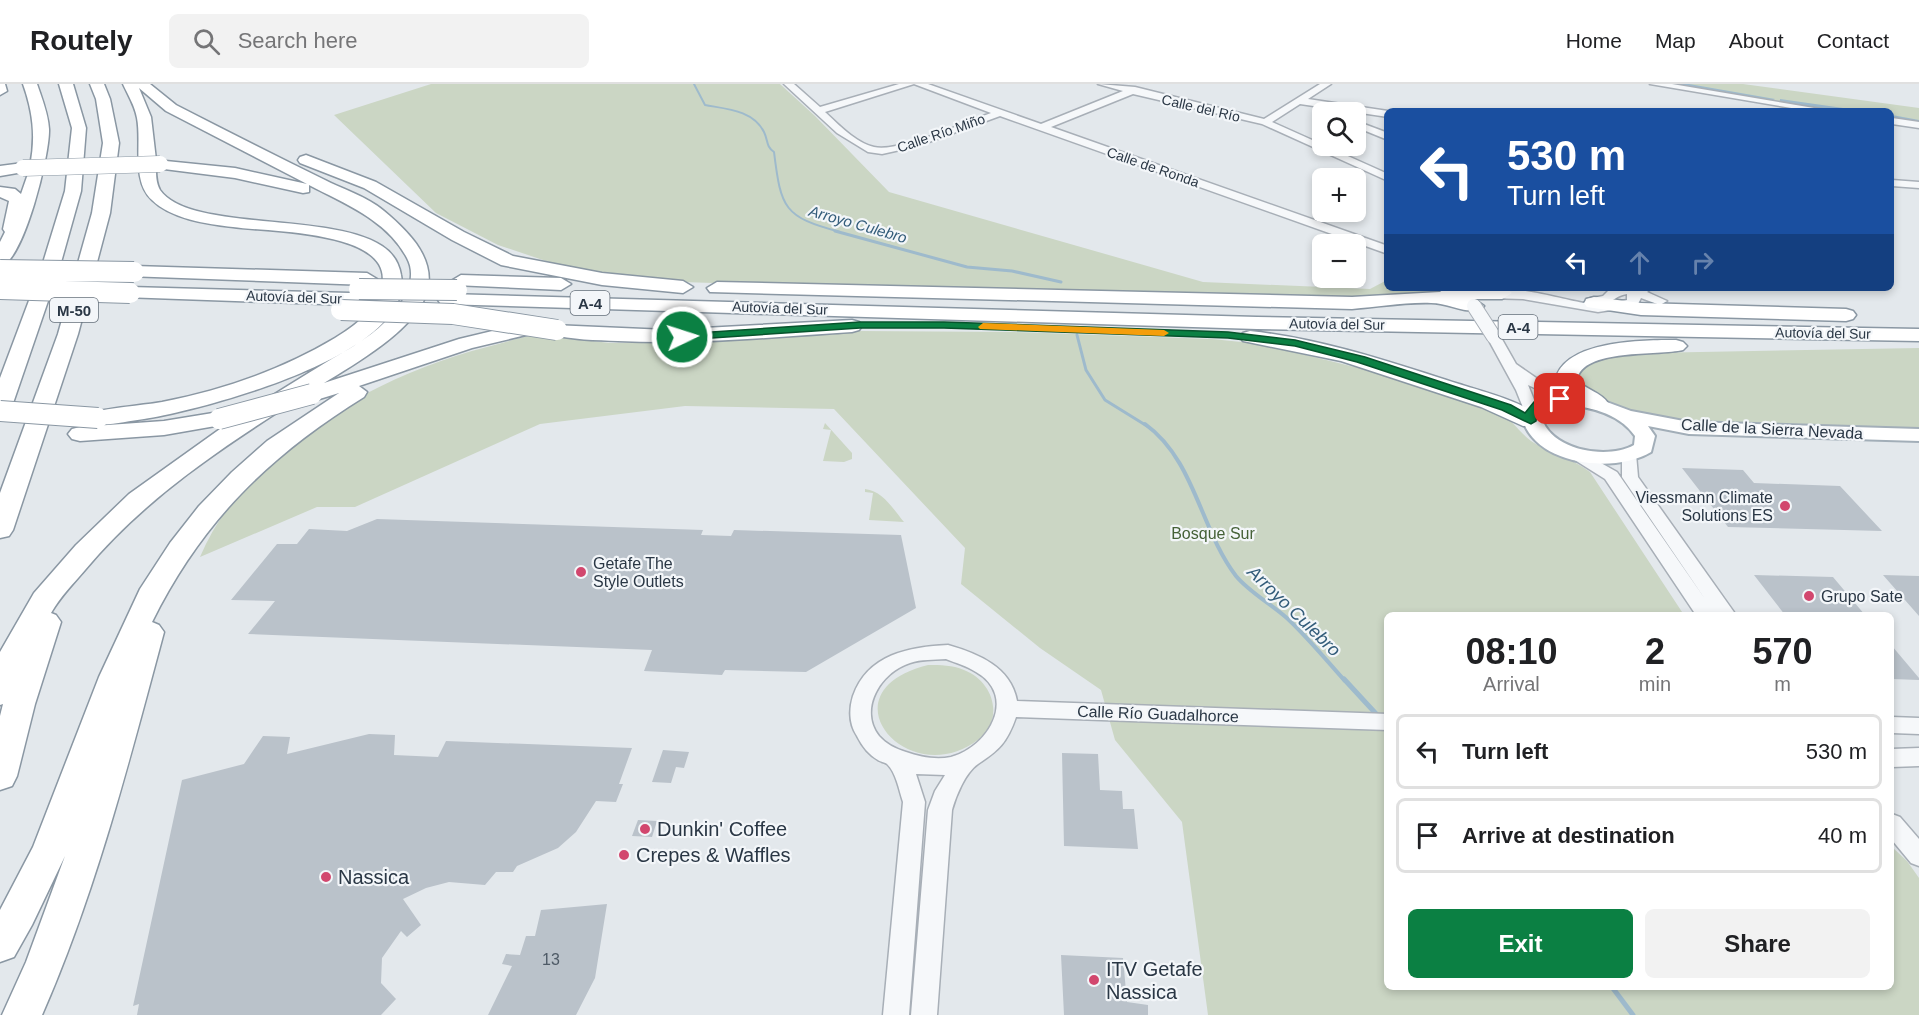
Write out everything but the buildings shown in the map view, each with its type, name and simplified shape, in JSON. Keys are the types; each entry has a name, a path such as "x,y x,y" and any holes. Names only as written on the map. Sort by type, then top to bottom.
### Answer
{"highway":[{"path":"0,261 31,198 43,134 30,84"},
{"name":"M-50","path":"0,410 51,266 73,191 79,128 66,84"},
{"name":"M-50","path":"0,530 68,334 101,213 111,143 103,99 96,84"},
{"path":"0,410 28,415 98,418 181,406 220,396 270,379 314,360 349,339 376,317 392,294 394,272 387,258 361,241 337,235 210,218 187,212 160,199 150,187 146,173 148,154 144,115 130,84"},
{"path":"0,693 15,652 44,600 86,551 138,500 189,460 350,358 393,326 416,296 421,273 417,259 405,241 376,213 194,121 157,99 142,84"},
{"path":"0,86 0,91"},
{"path":"194,121 370,185 458,236 508,261 602,279 683,287"},
{"path":"0,171 94,164 160,164 235,173 312,191 367,216 405,241"},
{"path":"0,192 9,193 18,200 14,223 0,261"},
{"path":"0,270 130,288 354,294 442,313 607,336 671,337 860,325 944,325 1255,338 1322,349 1368,362 1531,417"},
{"name":"Autovía del Sur","path":"0,280 130,288"},
{"path":"455,290 683,287 1352,303 1440,296 1464,291 1502,292"},
{"path":"0,301 130,288"},
{"name":"Autovía del Sur","path":"0,289 130,288 354,294 455,290 1380,314 1919,325"},
{"name":"Autovía del Sur","path":"455,290 1118,318 1919,335"},
{"path":"1630,293 1706,311"},
{"path":"1594,303 1630,293 1706,311 1919,320"},
{"path":"1440,296 1463,300 1474,306"},
{"path":"1110,297 1338,309 1380,314"},
{"path":"0,429 80,434 164,428 219,418 312,394 466,343 574,318 668,312 1081,321 1118,318"},
{"path":"1597,404 1570,387 1566,381 1567,372 1576,361 1618,350 1726,344 1919,343"},
{"path":"0,944 42,868 68,807 115,674 150,599 186,537 212,505 265,453 323,410 377,380 438,353"},
{"path":"22,1015 44,966 101,804 145,642 169,588 212,505"},
{"path":"0,776 19,704 49,613 86,551"}],"main road":[{"path":"1570,399 1544,402 1531,417 1541,435 1550,442 1576,454 1611,459 1630,457 1639,453 1646,442 1641,429 1626,416"},
{"name":"Calle de la Sierra Nevada","path":"1570,399 1597,404 1626,416 1689,428 1919,437"},
{"path":"1690,433 1919,437"},
{"path":"1690,433 1718,441 1919,446"},
{"name":"Calle de la Sierra Nevada","path":"1646,442 1663,435 1690,433"}],"street":[{"path":"789,84 820,110 909,84"},
{"name":"Calle de Ronda","path":"919,84 1384,249"},
{"name":"Calle del Río","path":"1103,84 1265,122 1384,176"},
{"path":"1040,128 1147,84"},
{"path":"1265,122 1326,84"},
{"path":"1655,84 1808,108"},
{"path":"1299,101 1312,106"},
{"path":"1299,101 1384,113"},
{"name":"Calle Río Miño","path":"820,110 858,143 882,152 999,113"},
{"path":"1894,121 1918,125 1919,139"},
{"path":"1366,128 1384,135"},
{"path":"1894,183 1919,185"},
{"path":"1531,417 1508,361 1474,306 1473,300 1478,296 1502,292 1594,303"},
{"path":"1545,297 1588,306 1630,293"},
{"path":"1508,361 1537,385 1570,399"},
{"path":"1576,454 1611,476 1704,612"},
{"path":"1630,457 1630,477 1724,612"},
{"path":"948,652 980,663 1006,691 1009,709 1006,726 997,740 984,752 967,761 932,768 896,760 878,750 866,735 861,724 859,703 876,674 898,659 921,653 948,652"},
{"name":"Calle Río Guadalhorce","path":"1009,709 1384,722"},
{"path":"1894,725 1919,726"},
{"path":"1894,758 1919,756"},
{"path":"896,760 908,780 914,802 896,1015"},
{"path":"924,1015 940,810 946,791 967,761"},
{"path":"1895,830 1919,856"}],"green space":[{"path":"431,84 780,84 815,116 889,192 1203,282 1370,289 1384,282 1384,291 1447,291 1378,300 1305,300 681,282 570,269 498,245 436,213 334,115"},
{"path":"1667,84 1743,84 1919,108 1919,124 1894,119 1894,108 1818,108"},
{"name":"Bosque Sur","path":"857,331 1014,332 1212,339 1261,344 1375,372 1496,410 1531,441 1590,472 1682,612 1384,612 1384,990 1894,990 1894,849 1907,861 1919,878 1919,1015 1208,1015 1182,822 1115,740 1101,690 1040,648 961,584 965,548 834,409 685,406 540,424 355,507 317,507 200,557 221,518 249,482 282,450 320,422 360,397 402,376 445,360 536,335 556,335 617,343 737,339"},
{"path":"1919,348 1919,430 1715,426 1673,420 1622,409 1588,393 1575,376 1595,360 1647,353"},
{"path":"825,423 852,453 852,459 844,462 823,461 831,430 823,429"},
{"path":"865,489 882,497 904,522 869,520 873,493 865,492"},
{"path":"928,665 955,667 974,675 982,682 992,701 992,721 987,730 979,739 952,753 926,754 904,747 887,733 878,715 881,696 896,678"}],"waterway":[{"name":"Arroyo Culebro","path":"694,84 705,105 738,112 753,119 759,125 774,152 779,186 789,208 807,221 840,232"},
{"path":"1674,84 1771,99"},
{"path":"1783,101 1830,108"},
{"path":"1894,117 1919,122"},
{"name":"Arroyo Culebro","path":"835,231 967,267 1012,271 1061,282"},
{"name":"Arroyo Culebro","path":"1077,335 1086,370 1105,400 1147,426"},
{"name":"Arroyo Culebro","path":"1145,424 1162,439 1175,456 1224,557 1236,576 1289,620 1345,681"},
{"name":"Arroyo Culebro","path":"1344,679 1379,717"},
{"name":"Arroyo Culebro","path":"1614,990 1633,1015"}],"slow traffic":[{"path":"983,327 1164,333"}],"place":[{"name":"Viessmann Climate Solutions ES","path":"1785,506"},
{"name":"Getafe The Style Outlets","path":"581,572"},
{"name":"Grupo Sate","path":"1809,596"},
{"name":"Dunkin' Coffee","path":"645,829"},
{"name":"Crepes & Waffles","path":"624,855"},
{"name":"Nassica","path":"326,877"},
{"name":"ITV Getafe Nassica","path":"1094,980"}],"route":[{"path":"682,337 860,325 944,325 1228,335 1295,343 1361,359 1506,408 1531,421 1531,412 1538,404 1560,399"}]}
